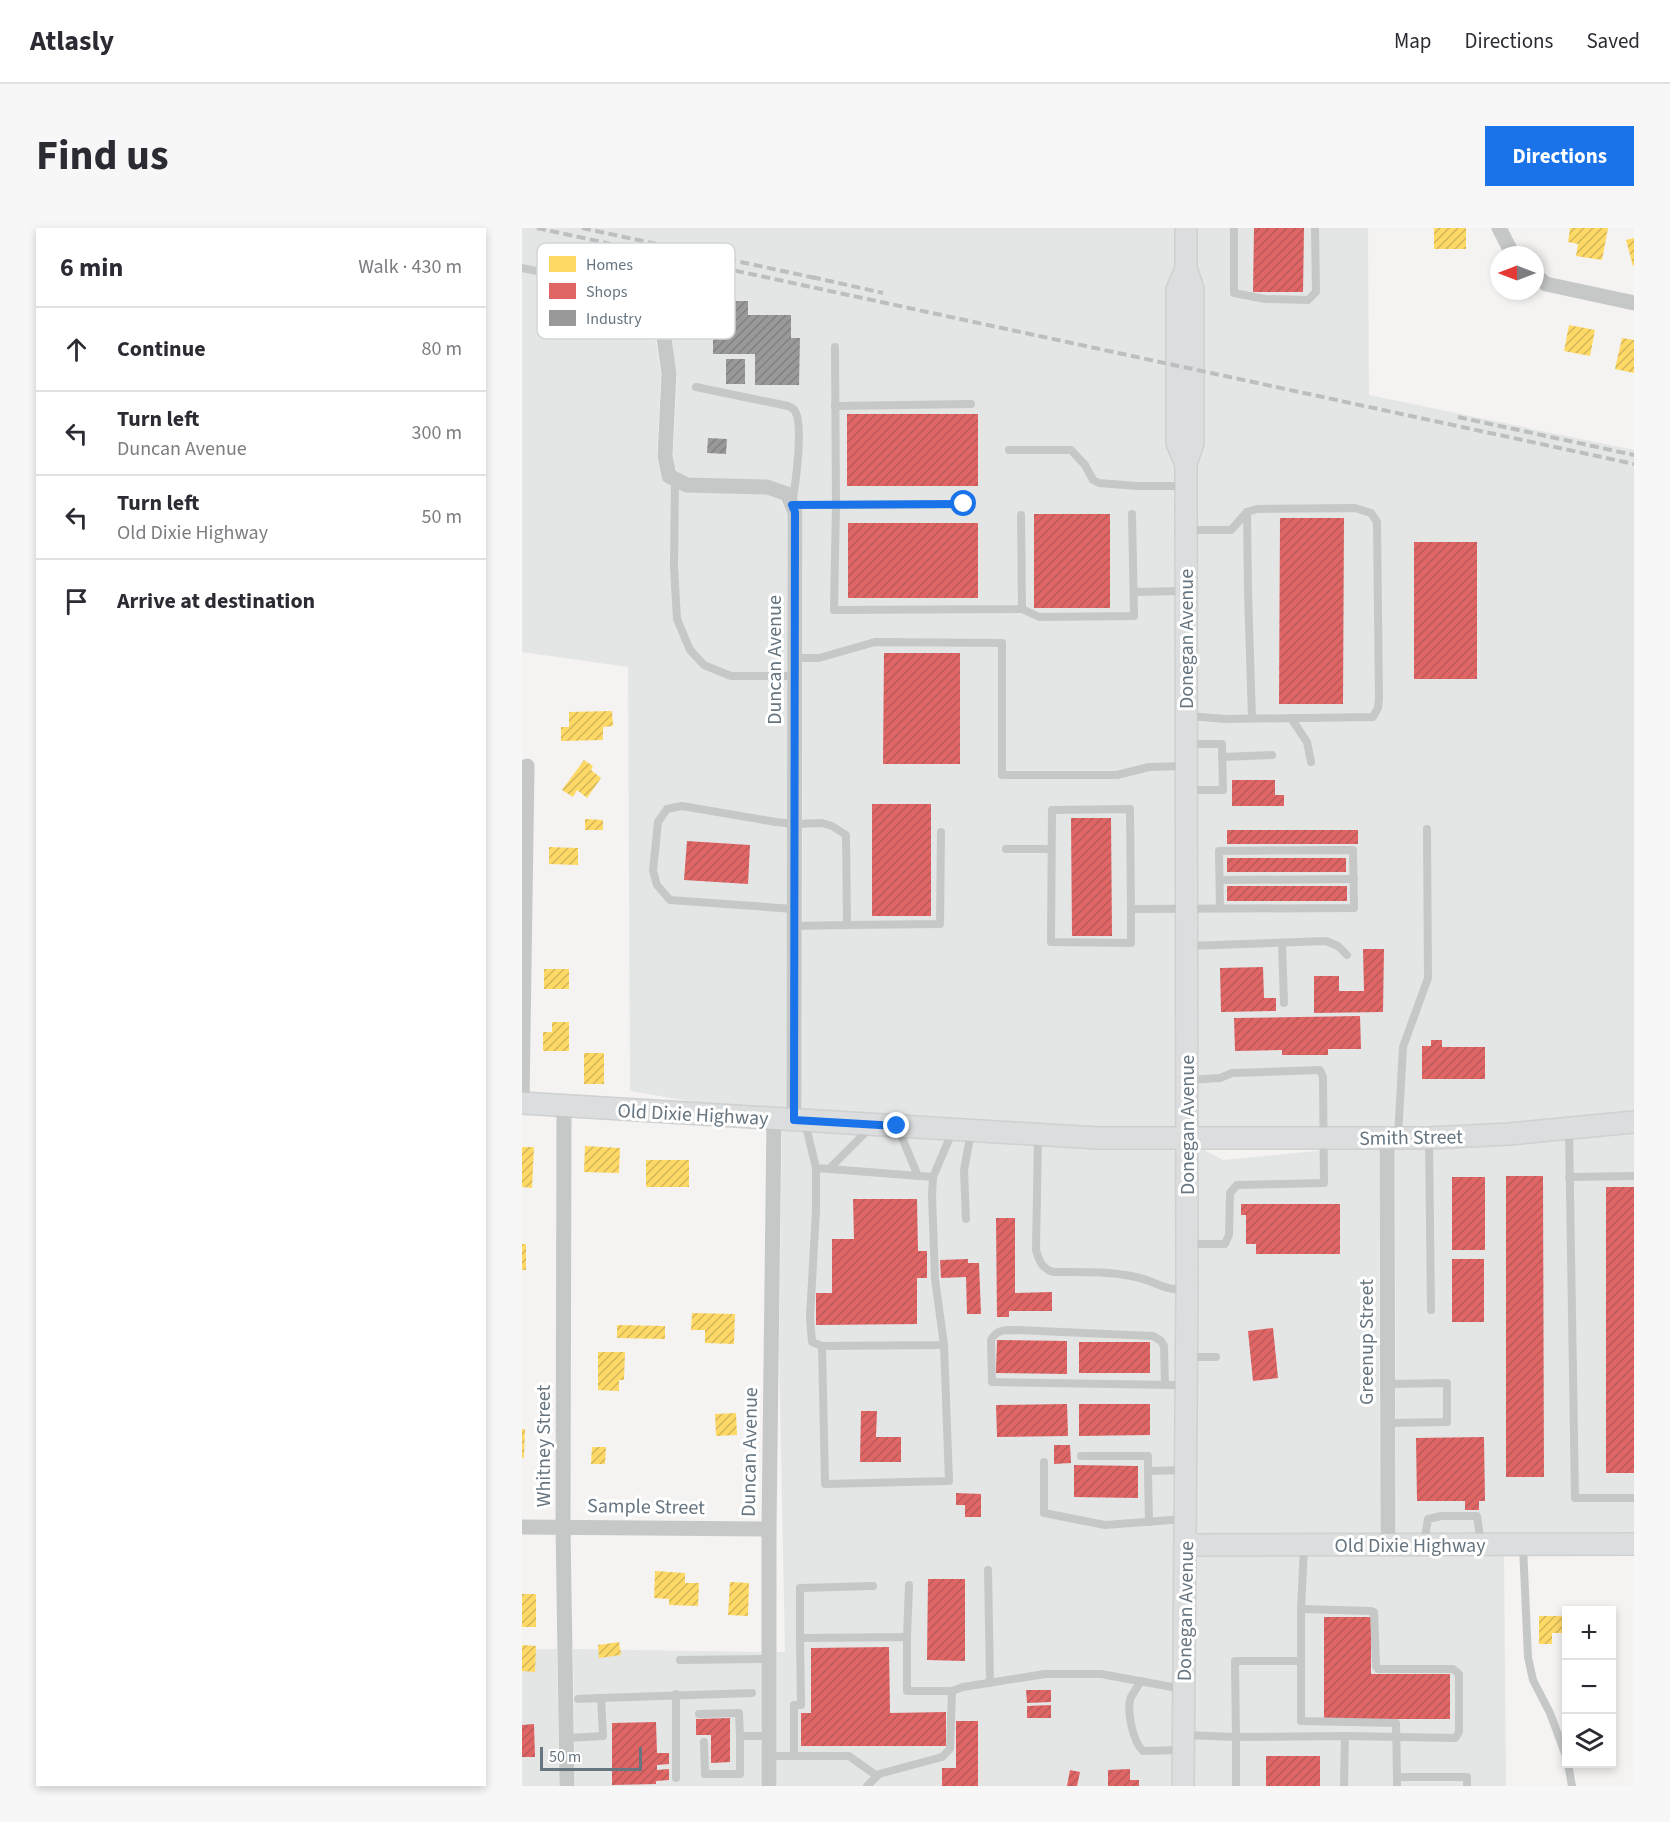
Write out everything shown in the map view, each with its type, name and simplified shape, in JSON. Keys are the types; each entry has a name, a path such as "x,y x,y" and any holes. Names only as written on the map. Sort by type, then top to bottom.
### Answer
{"street":[{"name":"Donegan Avenue","path":"1183,1786 1187,1470 1186,464 1193,443 1194,289 1186,268 1186,228"},
{"path":"1500,228 1509,246"},
{"path":"1544,282 1634,303"},
{"path":"664,339 669,373 665,456 669,476 687,485 767,487 787,494 792,505"},
{"name":"Duncan Avenue","path":"769,1786 769,1529 791,1120 795,676 795,512 792,505"},
{"path":"522,1103 527,766"},
{"name":"Old Dixie Highway","path":"522,1103 1038,1135 1097,1138 1187,1138"},
{"name":"Whitney Street","path":"564,1107 563,1526 567,1786"},
{"name":"Smith Street","path":"1187,1138 1429,1138 1509,1134 1634,1122"},
{"name":"Greenup Street","path":"1388,1545 1392,1138"},
{"name":"Sample Street","path":"522,1527 769,1529"},
{"name":"Old Dixie Highway","path":"1185,1545 1634,1544"}],"lane":[{"path":"1234,228 1234,293 1265,299 1308,300 1316,292 1315,228"},
{"path":"522,268 537,271"},
{"path":"835,347 834,610 1022,609 1039,617 1134,616 1132,514"},
{"path":"696,387 794,409 798,418 798,473 792,505 964,504"},
{"path":"835,406 970,404"},
{"path":"1009,450 1071,450 1085,465 1093,480 1099,483 1186,486"},
{"path":"675,479 674,567 677,619 690,650 704,664 731,676 795,676"},
{"path":"1186,530 1231,530 1247,512 1257,509 1355,508 1371,513 1377,522 1378,708 1373,717 1226,719 1186,716"},
{"path":"1247,512 1252,718"},
{"path":"1021,515 1022,609"},
{"path":"1134,592 1186,591"},
{"path":"795,658 819,658 875,642 1002,643 1002,775 1117,775 1149,767 1186,766"},
{"path":"1291,718 1307,742 1311,762"},
{"path":"1186,744 1222,744 1223,790 1186,790"},
{"path":"1222,757 1272,755"},
{"path":"794,909 670,900 657,885 653,871 658,822 667,809 682,806 757,820 794,824 822,823 846,835 846,925"},
{"path":"1130,809 1131,909 1131,943 1051,942 1052,810 1130,809"},
{"path":"1392,1138 1403,1047 1428,978 1427,829"},
{"path":"794,926 940,924 941,832"},
{"path":"1006,849 1051,849"},
{"path":"1131,909 1220,909 1354,908 1353,850 1219,851 1220,909"},
{"path":"1220,880 1353,879"},
{"path":"1186,946 1326,941 1338,946 1347,955"},
{"path":"1282,943 1284,1003"},
{"path":"1186,1080 1220,1078 1232,1073 1320,1070 1323,1077 1324,1138 1324,1183 1237,1185 1230,1193 1230,1235 1225,1244 1187,1244"},
{"path":"791,1120 816,1168 810,1317 812,1342 822,1346 944,1345"},
{"path":"830,1168 874,1125"},
{"path":"897,1126 918,1176"},
{"path":"1569,1128 1575,1498 1634,1498"},
{"path":"822,1346 825,1484 949,1481 944,1345 935,1279 933,1177 963,1130"},
{"path":"963,1130 966,1219"},
{"path":"1038,1135 1036,1250 1042,1266 1054,1272 1119,1274 1138,1277 1173,1290 1187,1290"},
{"path":"1429,1138 1431,1310"},
{"path":"816,1168 933,1177"},
{"path":"1569,1177 1634,1176"},
{"path":"1164,1385 1164,1346 1153,1336 1001,1330 994,1334 991,1340 992,1382 1164,1385 1187,1385"},
{"path":"1187,1357 1216,1357"},
{"path":"1388,1384 1447,1383 1448,1422 1388,1423"},
{"path":"1081,1456 1148,1456 1149,1522"},
{"path":"1044,1462 1044,1513 1105,1525 1186,1519"},
{"path":"1148,1471 1187,1470"},
{"path":"1424,1545 1428,1519 1441,1516 1477,1516 1481,1545"},
{"path":"1523,1544 1528,1657 1533,1680 1554,1722 1562,1745"},
{"path":"1304,1545 1300,1721 1396,1723 1397,1782 1467,1777 1467,1786"},
{"path":"988,1570 990,1683"},
{"path":"909,1585 907,1691 952,1691 1045,1674 1101,1674 1183,1689"},
{"path":"794,1756 794,1705 801,1705 800,1588 873,1587"},
{"path":"1142,1681 1130,1699 1134,1737 1137,1746 1143,1751 1183,1742 1236,1737 1455,1737 1459,1732 1460,1714 1459,1674 1456,1670 1378,1669 1374,1612 1301,1609"},
{"path":"800,1638 907,1637"},
{"path":"680,1660 769,1659"},
{"path":"1236,1786 1235,1661 1301,1661"},
{"path":"867,1786 877,1776 942,1757 950,1749 952,1691"},
{"path":"578,1699 752,1693"},
{"path":"676,1694 676,1778"},
{"path":"567,1737 603,1736 601,1698"},
{"path":"699,1714 740,1713 740,1774 705,1774 704,1742"},
{"path":"740,1737 769,1736"},
{"path":"1344,1786 1345,1736"},
{"path":"769,1756 849,1756 877,1776"},
{"path":"1569,1768 1572,1786"}],"shaded area":[{"path":"522,228 1178,228 1179,1131 1097,1131 802,1113 803,512 794,491 689,478 676,471 673,455 677,373 671,339 735,339 735,243 537,243 537,339 655,339 661,373 657,455 661,477 665,482 765,494 780,500 787,513 787,1112 742,1110 630,1091 628,667 522,652"},
{"path":"1194,228 1368,228 1369,395 1634,450 1634,1114 1508,1127 1195,1131"},
{"path":"782,1126 1195,1145 1223,1160 1379,1145 1380,1538 1193,1538 1175,1786 777,1786 777,1652 785,1652 779,1350"},
{"path":"1634,1129 1634,1536 1396,1538 1395,1145"},
{"path":"1504,1551 1506,1786 1191,1786 1193,1552"},
{"path":"557,1649 559,1786 522,1786 522,1650"},
{"path":"573,1649 761,1652 761,1786 575,1786"}],"building: Homes":[{"path":"1434,228 1466,228 1466,249 1434,249"},
{"path":"1570,228 1608,228 1602,260 1576,256 1578,244 1568,242"},
{"path":"1634,238 1634,266 1633,266 1626,240"},
{"path":"1569,325 1595,330 1590,356 1564,351"},
{"path":"1622,338 1634,340 1634,373 1615,369"},
{"path":"612,711 613,726 603,727 603,740 561,741 561,727 569,727 569,712"},
{"path":"584,760 593,766 591,770 601,778 587,798 577,790 573,797 562,790"},
{"path":"585,819 603,820 603,830 585,830"},
{"path":"549,847 578,848 578,865 549,864"},
{"path":"544,969 569,969 569,989 544,989"},
{"path":"552,1022 569,1022 569,1051 543,1051 543,1032 552,1032"},
{"path":"584,1053 604,1053 604,1084 584,1084"},
{"path":"585,1146 620,1148 619,1173 584,1172"},
{"path":"522,1147 534,1147 532,1188 522,1187"},
{"path":"646,1160 689,1160 689,1187 646,1187"},
{"path":"522,1244 526,1244 526,1270 522,1270"},
{"path":"692,1313 735,1314 734,1344 705,1343 705,1330 691,1330"},
{"path":"617,1325 665,1326 665,1339 617,1338"},
{"path":"598,1352 625,1352 624,1380 619,1380 619,1391 598,1390"},
{"path":"736,1413 737,1435 716,1436 715,1414"},
{"path":"522,1429 525,1429 524,1458 522,1458"},
{"path":"592,1447 606,1447 605,1464 591,1464"},
{"path":"655,1571 685,1573 685,1583 699,1583 698,1606 669,1605 669,1599 654,1598"},
{"path":"730,1582 749,1583 748,1616 728,1615"},
{"path":"522,1594 536,1594 536,1627 522,1627"},
{"path":"1539,1616 1562,1616 1562,1633 1552,1633 1552,1644 1539,1644"},
{"path":"619,1642 621,1655 599,1658 598,1645"},
{"path":"522,1645 536,1646 535,1672 522,1671"}],"building: Shops":[{"path":"1254,228 1304,228 1303,292 1253,292"},
{"path":"847,414 978,414 978,486 847,486"},
{"path":"1034,514 1110,514 1110,608 1034,608"},
{"path":"1280,518 1344,518 1343,704 1279,704"},
{"path":"848,523 978,523 978,598 848,598"},
{"path":"1414,542 1477,542 1477,679 1414,679"},
{"path":"884,653 960,653 960,764 883,764"},
{"path":"1232,780 1275,780 1275,795 1284,795 1284,806 1232,806"},
{"path":"872,804 931,804 931,916 872,916"},
{"path":"1071,818 1111,818 1112,936 1072,936"},
{"path":"1227,830 1358,830 1358,844 1227,844"},
{"path":"687,841 750,845 748,884 684,880"},
{"path":"1227,858 1346,858 1346,872 1227,872"},
{"path":"1227,886 1347,886 1347,901 1227,901"},
{"path":"1363,949 1384,949 1383,1012 1314,1013 1314,976 1339,976 1339,991 1364,991"},
{"path":"1263,967 1264,998 1276,998 1276,1011 1221,1012 1220,968"},
{"path":"1360,1016 1361,1049 1328,1049 1328,1055 1282,1055 1282,1050 1235,1051 1234,1018"},
{"path":"1431,1040 1442,1040 1442,1047 1485,1047 1485,1079 1422,1079 1422,1046 1431,1046"},
{"path":"1506,1176 1543,1176 1544,1477 1506,1477"},
{"path":"1452,1177 1485,1177 1485,1250 1452,1250"},
{"path":"1606,1187 1634,1187 1634,1473 1606,1473"},
{"path":"853,1199 917,1199 918,1251 927,1251 927,1278 917,1278 917,1324 816,1325 816,1293 832,1293 832,1239 854,1239"},
{"path":"1241,1204 1340,1204 1340,1254 1256,1254 1256,1244 1246,1244 1246,1215 1241,1215"},
{"path":"996,1218 1015,1218 1015,1293 1052,1292 1052,1311 1009,1311 1009,1317 997,1317"},
{"path":"968,1259 968,1263 979,1263 981,1314 967,1314 966,1277 941,1278 940,1260"},
{"path":"1452,1259 1484,1259 1484,1322 1452,1322"},
{"path":"1273,1328 1278,1378 1253,1381 1248,1331"},
{"path":"997,1340 1067,1341 1067,1374 996,1373"},
{"path":"1079,1342 1150,1342 1150,1373 1079,1373"},
{"path":"1067,1404 1068,1436 997,1437 996,1405"},
{"path":"1079,1404 1150,1404 1150,1435 1079,1436"},
{"path":"861,1411 877,1411 876,1437 901,1437 901,1462 860,1462"},
{"path":"1484,1437 1485,1501 1479,1501 1479,1510 1465,1510 1465,1501 1417,1501 1416,1438"},
{"path":"1054,1445 1070,1445 1071,1463 1054,1464"},
{"path":"1074,1465 1138,1466 1138,1498 1074,1497"},
{"path":"956,1493 981,1494 981,1517 965,1517 965,1505 956,1505"},
{"path":"928,1579 965,1579 965,1661 927,1660"},
{"path":"1324,1617 1371,1617 1371,1674 1450,1674 1450,1719 1324,1719"},
{"path":"889,1647 890,1713 946,1712 946,1746 801,1746 801,1713 811,1713 811,1648"},
{"path":"1026,1690 1051,1690 1051,1702 1027,1703"},
{"path":"1051,1705 1051,1718 1027,1718 1027,1706"},
{"path":"730,1718 730,1762 711,1763 711,1735 696,1735 696,1719"},
{"path":"956,1721 978,1721 978,1786 942,1786 942,1768 956,1768"},
{"path":"656,1722 657,1753 669,1753 669,1764 657,1765 657,1770 669,1769 669,1780 656,1781 656,1784 612,1785 612,1723"},
{"path":"534,1724 535,1757 522,1757 522,1725"},
{"path":"1266,1756 1320,1756 1320,1786 1266,1786"},
{"path":"1130,1769 1130,1780 1139,1780 1139,1786 1108,1786 1108,1770"},
{"path":"1070,1770 1080,1772 1077,1786 1067,1786"}],"building: Industry":[{"path":"735,301 748,301 748,315 791,315 791,338 800,338 799,385 755,385 755,354 713,354 713,339 735,339"},
{"path":"726,359 745,359 745,384 726,384"},
{"path":"708,438 727,439 726,454 707,453"}],"railway":[{"path":"537,228 607,243"},
{"path":"582,228 652,243"},
{"path":"735,261 820,279"},
{"path":"735,271 1634,464"},
{"path":"812,277 883,293"},
{"path":"1458,417 1634,455"}],"route":[{"path":"897,1126 794,1120 795,512 792,505 964,504"}]}
